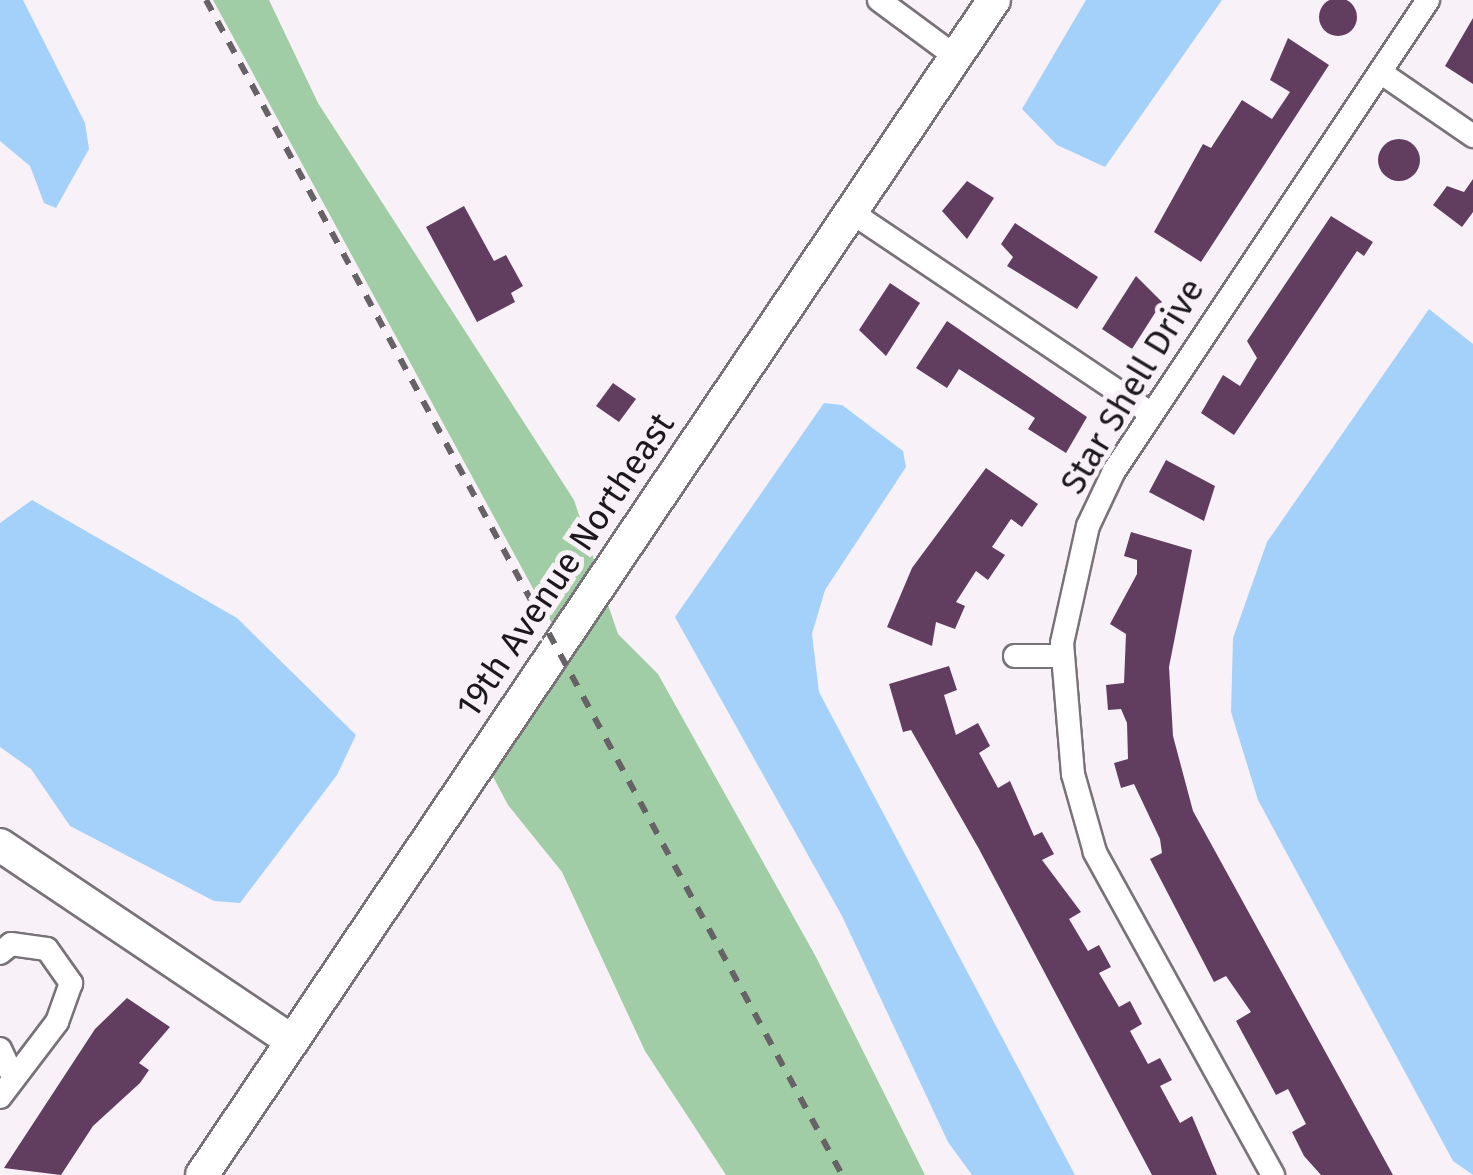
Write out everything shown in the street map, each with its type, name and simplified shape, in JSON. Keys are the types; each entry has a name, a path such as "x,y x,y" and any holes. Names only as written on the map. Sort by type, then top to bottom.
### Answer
{"street":[{"path":"878,0 956,57"},
{"name":"19th Avenue Northeast","path":"202,1175 994,0"},
{"name":"Star Shell Drive","path":"1272,1175 1095,852 1073,774 1062,656 1088,526 1149,412 1428,0"},
{"path":"1380,72 1473,136"},
{"path":"851,212 1149,412"},
{"path":"1015,656 1062,656"},
{"path":"0,845 292,1041"},
{"path":"0,953 11,944 47,949 71,983 58,1022 7,1087"},
{"path":"0,1049 7,1087"}],"green space":[{"path":"213,0 269,0 318,103 574,500 597,569 555,629"},
{"path":"605,596 618,634 658,674 816,957 925,1175 726,1175 645,1051 562,872 508,805 489,769"}],"water":[{"path":"0,0 23,0 85,123 89,149 56,208 44,203 30,166 0,141"},
{"path":"1086,0 1222,0 1105,167 1057,145 1022,109"},
{"path":"1429,309 1473,344 1473,1175 1453,1161 1258,800 1231,712 1233,638 1267,542"},
{"path":"824,403 842,405 903,451 906,467 825,590 812,634 819,692 1075,1175 972,1175 948,1142 842,916 675,617"},
{"path":"32,500 237,618 356,735 337,775 240,903 214,901 70,826 31,769 0,747 0,523"}],"building":[{"path":"1338,-2 1351,4 1357,17 1351,30 1338,36 1325,30 1319,17 1325,4"},
{"path":"1473,18 1473,84 1445,66"},
{"path":"1288,38 1329,65 1201,262 1154,232 1203,144 1211,148 1242,100 1272,119 1290,92 1270,80"},
{"path":"1399,139 1414,145 1420,160 1414,175 1399,181 1384,175 1378,160 1384,145"},
{"path":"1473,179 1473,212 1462,227 1433,205 1447,186 1464,192"},
{"path":"967,181 994,198 967,239 942,211"},
{"path":"464,206 494,261 506,255 523,286 511,293 515,302 477,322 426,227"},
{"path":"1331,216 1373,242 1364,256 1357,251 1234,435 1201,413 1223,375 1240,386 1257,358 1247,341"},
{"path":"1015,223 1098,277 1077,309 1007,266 1013,257 1001,244"},
{"path":"1136,276 1162,302 1132,349 1102,329"},
{"path":"890,283 920,303 886,356 859,330"},
{"path":"947,321 1087,417 1066,453 1028,429 1035,418 959,369 947,388 916,368"},
{"path":"613,383 636,399 619,422 596,406"},
{"path":"1166,460 1215,486 1204,521 1149,492"},
{"path":"986,468 1038,504 1022,527 1011,519 992,547 1005,555 988,580 976,571 956,602 965,606 955,629 936,622 932,646 887,627 912,568"},
{"path":"1131,532 1192,550 1169,667 1173,736 1193,811 1393,1175 1321,1175 1304,1156 1292,1132 1306,1124 1288,1089 1276,1095 1236,1021 1251,1012 1226,976 1214,982 1150,859 1162,853 1160,839 1134,784 1121,788 1114,763 1128,759 1127,723 1121,709 1108,710 1106,685 1124,683 1126,634 1110,624 1137,574 1137,560 1124,556"},
{"path":"949,666 957,690 944,695 956,735 978,723 990,746 979,753 998,788 1010,781 1034,836 1042,832 1054,854 1042,860 1081,912 1069,919 1088,951 1099,945 1111,967 1099,973 1119,1007 1130,1001 1142,1024 1130,1031 1148,1064 1160,1058 1172,1080 1160,1086 1180,1123 1192,1116 1217,1175 1152,1175 979,849 911,730 903,732 889,684"},
{"path":"127,998 170,1027 139,1063 149,1070 140,1083 93,1126 61,1175 4,1168 95,1029"}],"railway":[{"path":"206,0 842,1175"}]}
